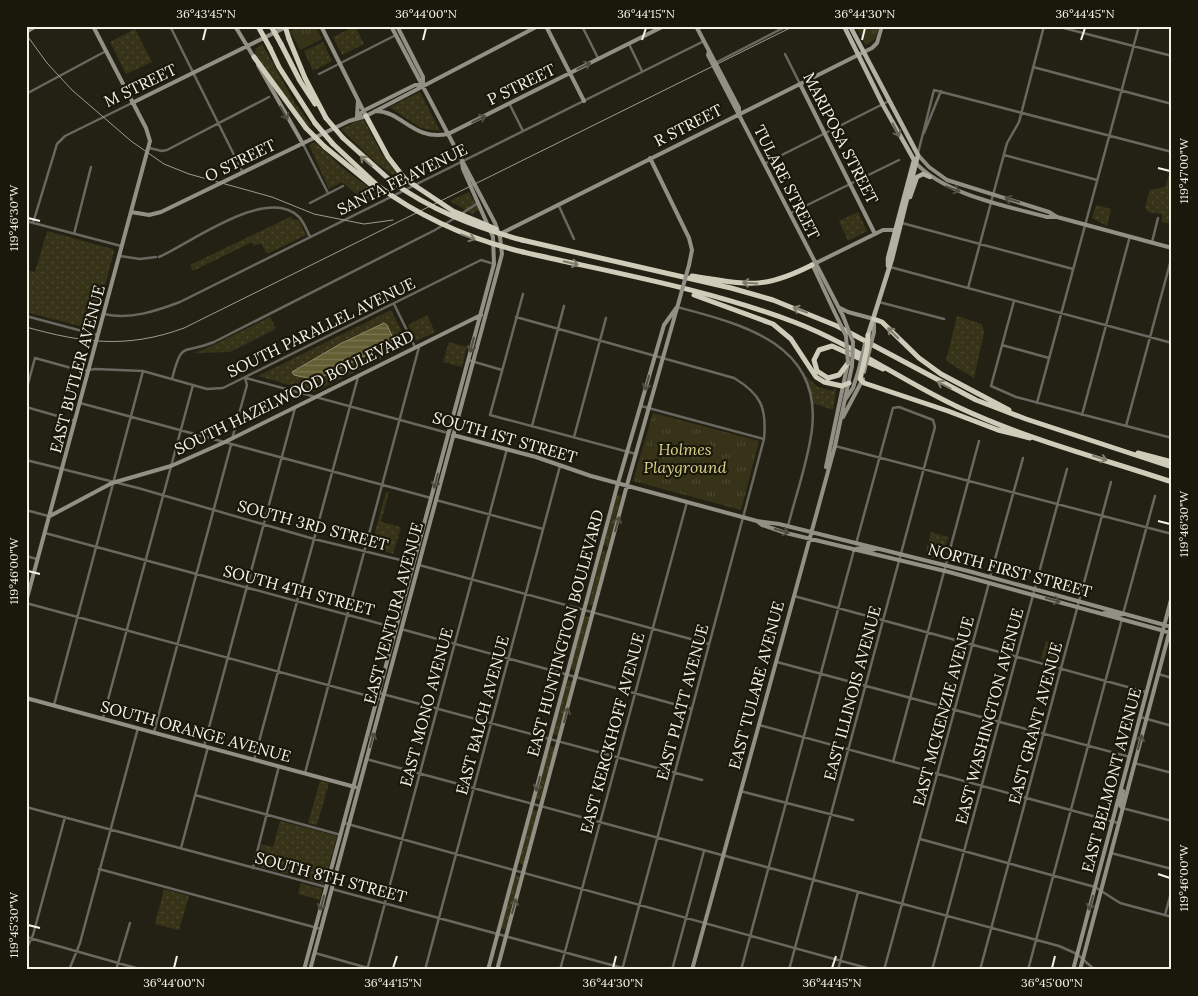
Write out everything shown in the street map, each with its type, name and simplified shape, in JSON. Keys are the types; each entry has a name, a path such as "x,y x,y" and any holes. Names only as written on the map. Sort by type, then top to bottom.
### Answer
{"highway":[{"path":"271,26 300,81 326,118 343,138 391,181 425,203 453,217 524,240 731,288 798,310 858,337 976,400 1172,467"},
{"path":"286,26 304,78 326,118"},
{"path":"259,27 279,67 316,123 333,144 376,187"},
{"path":"254,57 306,128 325,147 402,206 473,239 737,303 795,322 833,338 917,386"},
{"path":"364,113 389,160 405,179 453,211 524,240"},
{"path":"652,270 754,284 784,279 814,263"},
{"path":"665,285 773,324 791,339 816,377 824,382 842,386 848,383"},
{"path":"874,319 882,322 928,365 954,382 1009,410 1071,434"},
{"path":"870,332 862,371 862,382 998,430 1062,446"},
{"path":"849,365 837,376 826,377 815,369 814,357 819,350 834,346 992,422 1172,483"},
{"path":"1109,446 1172,462"}],"main road":[{"path":"26,32 36,26"},
{"path":"93,26 132,103"},
{"path":"235,26 303,144"},
{"name":"M STREET","path":"132,103 286,26"},
{"path":"321,26 364,113"},
{"path":"391,26 448,134 493,237"},
{"path":"397,26 423,77 423,84"},
{"name":"O STREET","path":"364,113 374,111 386,105 423,84 538,26"},
{"path":"546,26 584,101"},
{"name":"P STREET","path":"374,111 388,113 424,134 448,134 664,26"},
{"name":"TULARE STREET","path":"696,26 740,108 739,114"},
{"path":"844,26 889,101 918,155 929,167 948,180 1049,212 1057,217"},
{"path":"850,26 883,105 915,162 930,176 952,189 1047,217 1057,217 1172,248"},
{"name":"R STREET","path":"493,237 861,53 876,44 882,26"},
{"path":"237,51 248,52 254,57"},
{"name":"TULARE STREET","path":"709,51 708,55 843,316 853,342 849,365"},
{"name":"O STREET","path":"131,212 149,215 161,212 356,118 415,85 423,84"},
{"name":"MARIPOSA STREET","path":"800,84 875,234"},
{"path":"356,118 358,101"},
{"name":"EAST BUTLER AVENUE","path":"26,602 149,148 149,135 132,103"},
{"path":"386,105 388,113"},
{"path":"888,267 888,258 895,230 918,155"},
{"name":"EAST HUNTINGTON BOULEVARD","path":"497,970 627,485 690,265 692,250 687,234 650,158"},
{"path":"870,332 902,224 915,162"},
{"path":"462,163 467,167 499,234"},
{"path":"907,203 918,177 923,174 930,176"},
{"path":"902,224 904,197"},
{"path":"814,263 886,229 895,230"},
{"path":"894,254 895,230"},
{"name":"EAST VENTURA AVENUE","path":"310,970 501,262 502,248 499,234"},
{"name":"EAST VENTURA AVENUE","path":"304,970 481,315 494,264 493,237"},
{"name":"TULARE STREET","path":"814,263 846,336 849,365"},
{"path":"838,306 848,312 874,319"},
{"name":"EAST HUNTINGTON BOULEVARD","path":"488,970 618,483 667,319 677,307"},
{"name":"SOUTH HAZELWOOD BOULEVARD","path":"50,516 114,482 171,466 225,442 487,312"},
{"name":"EAST TULARE AVENUE","path":"692,970 810,532 826,470 829,446 842,386 849,365"},
{"name":"EAST TULARE AVENUE","path":"826,470 840,423 848,383 849,365"},
{"path":"836,412 854,388 862,371"},
{"path":"840,423 862,382"},
{"path":"833,426 834,446"},
{"name":"SOUTH 1ST STREET","path":"448,434 507,449 618,483 757,521 762,525 854,550"},
{"path":"829,446 831,448 829,464"},
{"path":"53,505 67,508"},
{"name":"SOUTH 1ST STREET","path":"757,521 764,520 841,540"},
{"name":"NORTH FIRST STREET","path":"841,540 945,565 1123,614 1171,625"},
{"path":"602,547 610,550"},
{"path":"854,550 858,548 876,549"},
{"name":"NORTH FIRST STREET","path":"854,550 944,570 1170,632"},
{"name":"EAST BELMONT AVENUE","path":"1073,970 1172,596"},
{"path":"1100,613 1123,614"},
{"name":"EAST BELMONT AVENUE","path":"1080,970 1171,625"},
{"name":"SOUTH ORANGE AVENUE","path":"26,698 359,788"},
{"path":"1122,808 1120,805 1124,779"}],"street":[{"path":"170,26 243,173"},
{"path":"582,26 598,59"},
{"path":"717,62 787,26"},
{"path":"968,288 1004,155 1022,112 1044,26"},
{"path":"1056,26 1172,56"},
{"path":"1037,403 1139,26"},
{"path":"319,74 396,35"},
{"name":"SANTA FE AVENUE","path":"104,314 132,316 165,308 462,163 704,41"},
{"path":"629,44 642,71"},
{"path":"26,94 106,52"},
{"name":"MARIPOSA STREET","path":"785,54 800,84"},
{"path":"1033,67 1172,104"},
{"path":"918,155 934,90 1172,152"},
{"path":"924,133 940,91"},
{"path":"149,148 164,150 269,97"},
{"path":"764,164 889,101"},
{"name":"M STREET","path":"33,223 56,144 66,136 132,103"},
{"path":"509,103 523,131"},
{"path":"303,144 328,193"},
{"path":"1004,155 1098,180"},
{"path":"789,214 899,160"},
{"path":"74,234 91,167"},
{"path":"310,203 343,186"},
{"path":"172,379 178,356 185,349 214,342 436,230 479,203"},
{"path":"558,204 574,239"},
{"path":"120,256 140,260 157,257 242,214 263,207 280,209 296,214 302,220 310,237"},
{"path":"1152,242 1158,218"},
{"path":"26,221 123,246"},
{"path":"902,224 1073,269"},
{"path":"1082,415 1130,236"},
{"path":"1126,426 1172,256"},
{"name":"SOUTH PARALLEL AVENUE","path":"26,391 35,358 82,371 143,372 193,385 218,389 245,378 481,260 494,264"},
{"path":"888,267 1172,343"},
{"path":"523,294 490,415 636,454"},
{"path":"1014,301 991,386 1016,397 1082,415 1171,438 1172,433"},
{"path":"879,302 944,319"},
{"path":"305,773 400,420 418,346 394,304"},
{"path":"532,426 564,306"},
{"path":"677,307 737,324 759,333 784,352 802,376 811,402 812,429 788,526"},
{"path":"26,316 98,336"},
{"name":"EAST PLATT AVENUE","path":"516,317 734,378 749,387 759,398 766,422 764,439 622,969"},
{"path":"574,437 606,318"},
{"path":"1002,345 1049,358"},
{"path":"468,360 502,370"},
{"path":"54,706 143,372"},
{"path":"254,760 358,376"},
{"path":"154,732 247,384 245,378"},
{"name":"SOUTH 1ST STREET","path":"245,378 448,434"},
{"path":"103,718 193,385"},
{"path":"80,403 544,529"},
{"path":"641,406 764,439"},
{"name":"EAST ILLINOIS AVENUE","path":"789,970 935,422 899,406 892,410 879,458"},
{"path":"26,408 75,421"},
{"path":"181,848 227,658 295,408"},
{"path":"893,762 979,441"},
{"path":"834,446 1172,534"},
{"name":"EAST MONO AVENUE","path":"367,969 507,449"},
{"path":"856,544 879,458"},
{"name":"EAST MCKENZIE AVENUE","path":"884,970 1023,458"},
{"name":"SOUTH 3RD STREET","path":"26,460 163,495 314,539 414,563 709,644"},
{"name":"EAST BALCH AVENUE","path":"425,970 560,466"},
{"name":"EAST WASHINGTON AVENUE","path":"932,970 1067,469"},
{"name":"EAST GRANT AVENUE","path":"980,970 1111,482"},
{"path":"1123,614 1155,496"},
{"name":"EAST KERCKHOFF AVENUE","path":"560,970 686,502"},
{"path":"26,510 50,516"},
{"name":"SOUTH 4TH STREET","path":"45,533 692,709"},
{"path":"741,970 854,550"},
{"path":"26,556 38,559"},
{"path":"793,596 1147,692"},
{"path":"26,602 127,632 383,700"},
{"path":"1028,970 1122,619"},
{"path":"775,661 1130,757"},
{"path":"1158,674 1172,678"},
{"path":"379,693 702,780"},
{"path":"1140,717 1172,726"},
{"path":"758,725 1118,823"},
{"path":"69,970 76,951 138,728"},
{"path":"361,757 1036,941 1077,954 1095,970"},
{"path":"1134,763 1172,773"},
{"path":"253,868 279,766"},
{"path":"740,790 853,820"},
{"path":"195,795 341,834"},
{"name":"SOUTH 8TH STREET","path":"26,807 630,970"},
{"path":"1122,808 1172,821"},
{"path":"26,950 65,817"},
{"path":"344,823 640,903 874,970"},
{"path":"920,839 1095,887 1120,903 1172,917"},
{"path":"672,970 704,850"},
{"path":"1111,853 1172,869"},
{"path":"99,869 321,929"},
{"path":"1165,915 1172,889"},
{"path":"838,970 858,892"},
{"path":"116,970 130,923"},
{"path":"26,937 143,970"},
{"path":"315,953 375,970"}],"green space":[{"path":"300,26 315,26 322,39 300,50 290,31"},
{"path":"355,26 364,44 342,55 333,37"},
{"path":"855,26 879,26 875,39 866,45"},
{"path":"135,29 152,62 126,74 110,42"},
{"path":"323,42 332,61 313,71 304,51"},
{"path":"262,44 295,103 311,125 309,127 286,99 255,54 255,50"},
{"path":"420,92 440,131 421,128 390,107"},
{"path":"363,118 381,153 403,179 401,181 377,164 341,129"},
{"path":"315,142 346,171 381,196 367,203 342,182 329,189 309,145"},
{"path":"1172,165 1172,224 1162,222 1162,214 1148,212 1145,207 1150,190 1165,187"},
{"path":"469,192 479,210 472,214 450,201"},
{"path":"1096,205 1111,209 1107,226 1092,218"},
{"path":"858,212 867,231 848,241 839,221"},
{"path":"292,216 292,219 299,220 306,235 267,254 261,243 254,246 252,242 193,271 190,265"},
{"path":"47,231 113,249 114,252 94,327 91,329 26,312 26,270 35,272"},
{"path":"391,310 409,345 314,392 258,376"},
{"path":"427,315 435,332 416,341 408,325"},
{"path":"957,316 982,324 984,333 974,378 946,361"},
{"path":"270,317 276,329 230,352 193,353 205,349"},
{"path":"449,342 467,347 462,367 443,362"},
{"path":"802,373 818,387 833,391 834,388 836,390 833,410 813,403"},
{"name":"Holmes Playground","path":"653,413 759,441 741,510 633,481"},
{"path":"663,433 670,436 673,443 670,450 663,453 656,450 653,443 656,436"},
{"path":"386,492 389,492 381,522 401,527 393,554 371,547"},
{"path":"617,495 621,496 608,547 604,545"},
{"path":"931,532 948,537 942,560 925,556"},
{"path":"603,550 608,552 592,606 588,604"},
{"path":"584,616 590,617 575,671 570,668"},
{"path":"1046,641 1062,646 1058,664 1041,659"},
{"path":"568,680 573,682 558,736 553,734"},
{"path":"549,746 555,747 540,800 535,798"},
{"path":"320,781 329,783 317,825 308,823"},
{"path":"533,810 538,811 523,865 518,862"},
{"path":"280,821 337,836 324,884 257,866 261,844 273,847"},
{"path":"515,875 521,877 505,930 501,928"},
{"path":"301,883 322,889 320,900 298,894"},
{"path":"164,889 189,896 179,930 155,924"}],"shaded area":[{"path":"384,323 387,325 393,338 391,343 316,380 294,375 292,372 340,344"}],"railway":[{"path":"26,327 67,337 105,341 143,339 184,328 794,26"},
{"path":"26,34 47,63 72,90 131,141 164,164 189,174 272,197 314,214 364,224 393,220"}]}
